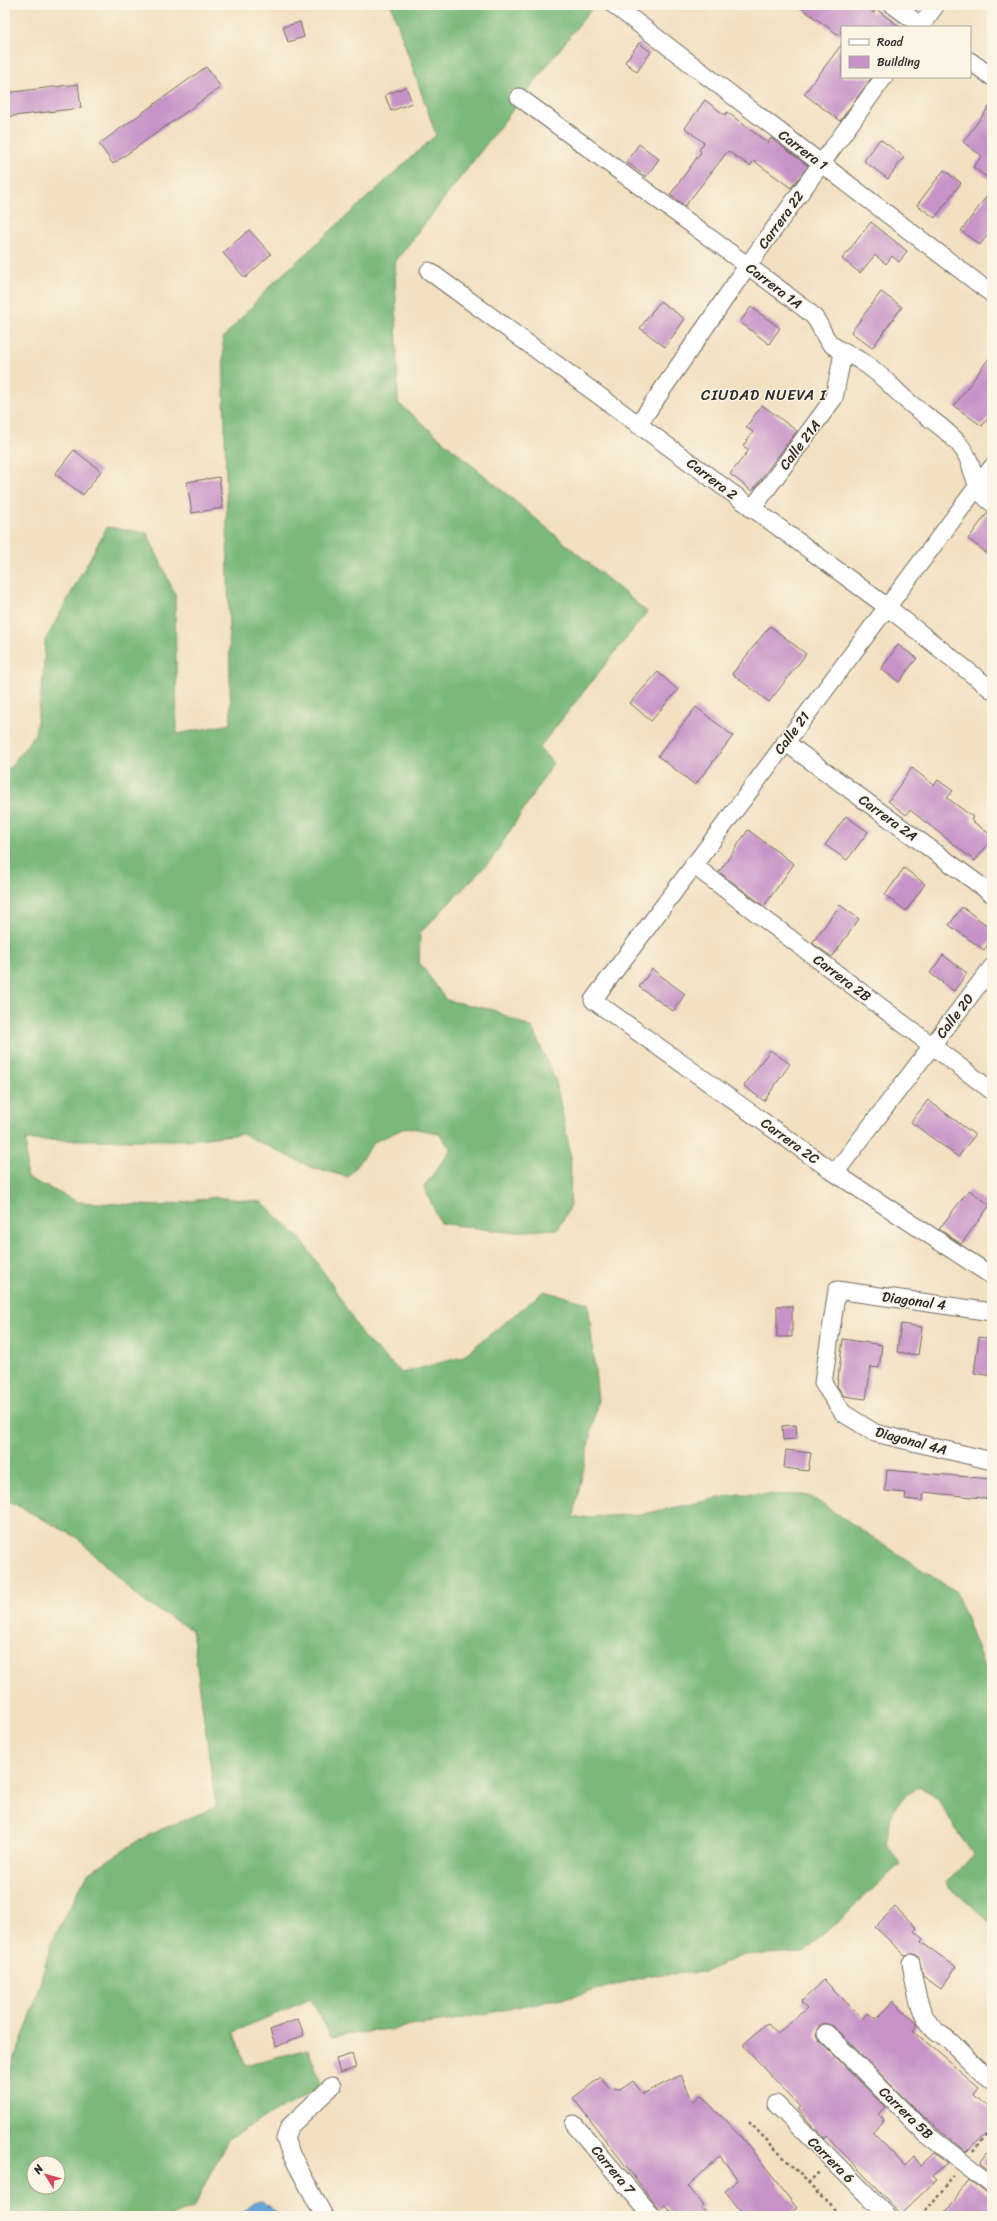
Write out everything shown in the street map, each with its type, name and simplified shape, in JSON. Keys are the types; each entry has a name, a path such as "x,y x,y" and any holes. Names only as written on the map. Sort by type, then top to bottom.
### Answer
{"street":[{"name":"Carrera 1","path":"614,5 992,294"},
{"path":"893,5 921,26 936,5"},
{"path":"971,62 992,77"},
{"name":"Carrera 22","path":"638,424 748,265 883,78"},
{"name":"Carrera 1A","path":"519,97 748,265 814,317 830,343 843,353 860,360 892,385 906,400 944,428 961,445 972,465 977,488"},
{"name":"Carrera 2","path":"429,271 886,606 992,690"},
{"name":"Calle 21A","path":"752,509 834,398 843,353"},
{"name":"Calle 21","path":"593,1000 886,606 992,467"},
{"path":"977,488 983,497 992,503"},
{"name":"Carrera 2A","path":"785,742 992,894"},
{"name":"Carrera 2B","path":"694,865 992,1091"},
{"name":"Calle 20","path":"834,1173 992,967"},
{"name":"Carrera 2C","path":"593,1000 834,1173 992,1276"},
{"name":"Diagonal 4","path":"837,1290 992,1312"},
{"name":"Diagonal 4A","path":"837,1290 823,1382 843,1413 875,1433 992,1461"},
{"path":"911,1963 917,1996 924,2015 933,2028 950,2041 978,2070 992,2080"},
{"name":"Carrera 5B","path":"826,2033 925,2134 992,2185"},
{"path":"324,2216 291,2154 285,2138 289,2127 332,2086"},
{"name":"Carrera 6","path":"776,2104 888,2216"},
{"name":"Carrera 7","path":"574,2124 652,2216"}],"path":[{"path":"749,2122 841,2216"}],"green space":[{"path":"391,5 594,5 395,262 398,403 647,612 539,748 553,763 492,859 420,933 419,962 446,1000 493,1010 532,1028 556,1082 571,1157 570,1207 558,1229 507,1232 440,1223 424,1187 451,1149 438,1133 407,1127 374,1142 348,1177 311,1167 242,1134 187,1140 26,1140 26,1177 78,1202 160,1206 216,1197 262,1202 300,1238 329,1280 364,1338 402,1373 462,1357 544,1291 588,1303 598,1400 573,1518 643,1514 738,1494 808,1495 956,1592 992,1688 992,1924 946,1884 973,1854 955,1829 938,1799 920,1786 910,1792 898,1803 892,1815 886,1843 900,1864 804,1952 743,1955 704,1972 651,1975 582,1994 454,2020 331,2037 311,1999 233,2032 245,2065 308,2049 322,2086 229,2138 193,2207 172,2216 5,2216 5,2083 29,2021 52,1942 88,1873 148,1835 216,1807 192,1630 144,1602 76,1537 5,1499 5,774 35,734 43,680 45,641 107,527 147,533 175,594 177,734 231,724 223,338 271,285 436,135"}],"water":[{"path":"262,2201 277,2213 277,2216 236,2216 254,2203"}],"building":[{"path":"797,5 863,5 874,13 876,9 899,26 841,26 840,36"},
{"path":"300,22 304,37 288,42 283,27"},
{"path":"639,43 651,52 637,72 625,62"},
{"path":"841,45 841,78 871,78 840,121 804,94"},
{"path":"206,67 221,87 113,164 99,144"},
{"path":"78,84 81,108 5,117 5,93"},
{"path":"406,87 412,103 391,111 385,95"},
{"path":"705,100 725,115 727,112 768,143 771,138 808,166 791,188 754,161 750,166 728,151 685,206 670,195 701,152 699,150 704,143 685,128"},
{"path":"992,103 992,181 973,167 982,156 963,142"},
{"path":"880,139 904,157 888,179 864,161"},
{"path":"639,144 659,159 646,177 626,162"},
{"path":"944,170 961,183 935,218 917,205"},
{"path":"992,189 992,229 980,245 961,231"},
{"path":"871,222 907,251 899,262 892,256 886,264 875,255 860,273 842,259"},
{"path":"249,230 271,254 245,278 223,253"},
{"path":"881,292 902,307 872,348 851,332"},
{"path":"660,301 685,319 665,347 640,328"},
{"path":"751,307 780,328 769,344 740,322"},
{"path":"992,354 992,413 982,426 954,406"},
{"path":"762,405 797,431 752,491 730,474 749,450 743,446 753,432 746,427"},
{"path":"74,450 101,471 83,495 55,474"},
{"path":"219,477 223,508 192,513 187,482"},
{"path":"988,512 992,513 992,557 968,539"},
{"path":"770,626 806,654 769,702 732,674"},
{"path":"898,645 917,658 899,682 881,669"},
{"path":"658,672 678,690 651,721 630,703"},
{"path":"696,707 733,736 695,785 658,756"},
{"path":"912,768 934,785 938,780 953,791 947,798 973,817 971,820 992,836 992,839 975,861 910,810 906,815 888,801"},
{"path":"846,816 868,832 847,860 825,845"},
{"path":"748,830 794,864 764,906 719,872"},
{"path":"904,868 925,884 906,911 885,895"},
{"path":"840,905 859,919 832,957 812,943"},
{"path":"962,907 992,929 992,939 984,950 949,925"},
{"path":"943,955 967,973 954,991 930,973"},
{"path":"652,969 685,994 673,1011 639,987"},
{"path":"770,1050 790,1064 764,1101 744,1086"},
{"path":"928,1100 975,1135 958,1157 911,1122"},
{"path":"969,1190 990,1205 961,1244 939,1229"},
{"path":"777,1306 792,1306 792,1337 777,1337"},
{"path":"901,1324 922,1327 918,1355 897,1352"},
{"path":"979,1337 992,1339 992,1376 974,1373"},
{"path":"843,1339 882,1345 879,1368 871,1367 866,1399 844,1396 837,1386"},
{"path":"796,1425 797,1439 783,1440 782,1426"},
{"path":"786,1450 811,1453 808,1471 784,1468"},
{"path":"887,1470 992,1479 992,1499 924,1492 923,1501 905,1499 906,1493 885,1491"},
{"path":"895,1907 917,1928 914,1931 923,1939 921,1942 956,1967 941,1989 923,1976 918,1956 914,1954 905,1955 875,1927"},
{"path":"824,1980 863,2019 868,2013 876,2019 893,2001 918,2024 913,2031 979,2087 974,2094 992,2110 992,2127 966,2152 924,2118 833,2026 824,2023 819,2026 816,2035 819,2040 886,2108 879,2115 884,2120 872,2132 905,2166 914,2157 921,2165 934,2153 947,2163 932,2176 936,2180 901,2214 826,2135 824,2138 797,2109 800,2107 743,2045 767,2023 777,2034 807,2008 801,2002"},
{"path":"298,2019 304,2035 276,2047 270,2030"},
{"path":"352,2054 356,2068 340,2073 336,2059"},
{"path":"681,2075 693,2102 701,2095 741,2137 797,2208 787,2216 745,2216 725,2191 738,2180 720,2156 688,2186 704,2206 701,2208 708,2216 674,2216 665,2205 659,2209 573,2098 601,2077 609,2088 620,2090 633,2081 643,2094"},
{"path":"992,2148 992,2172 981,2163"},
{"path":"969,2180 986,2193 992,2195 992,2216 942,2216"}],"district":[{"name":"CIUDAD NUEVA I","path":"764,395"}]}
